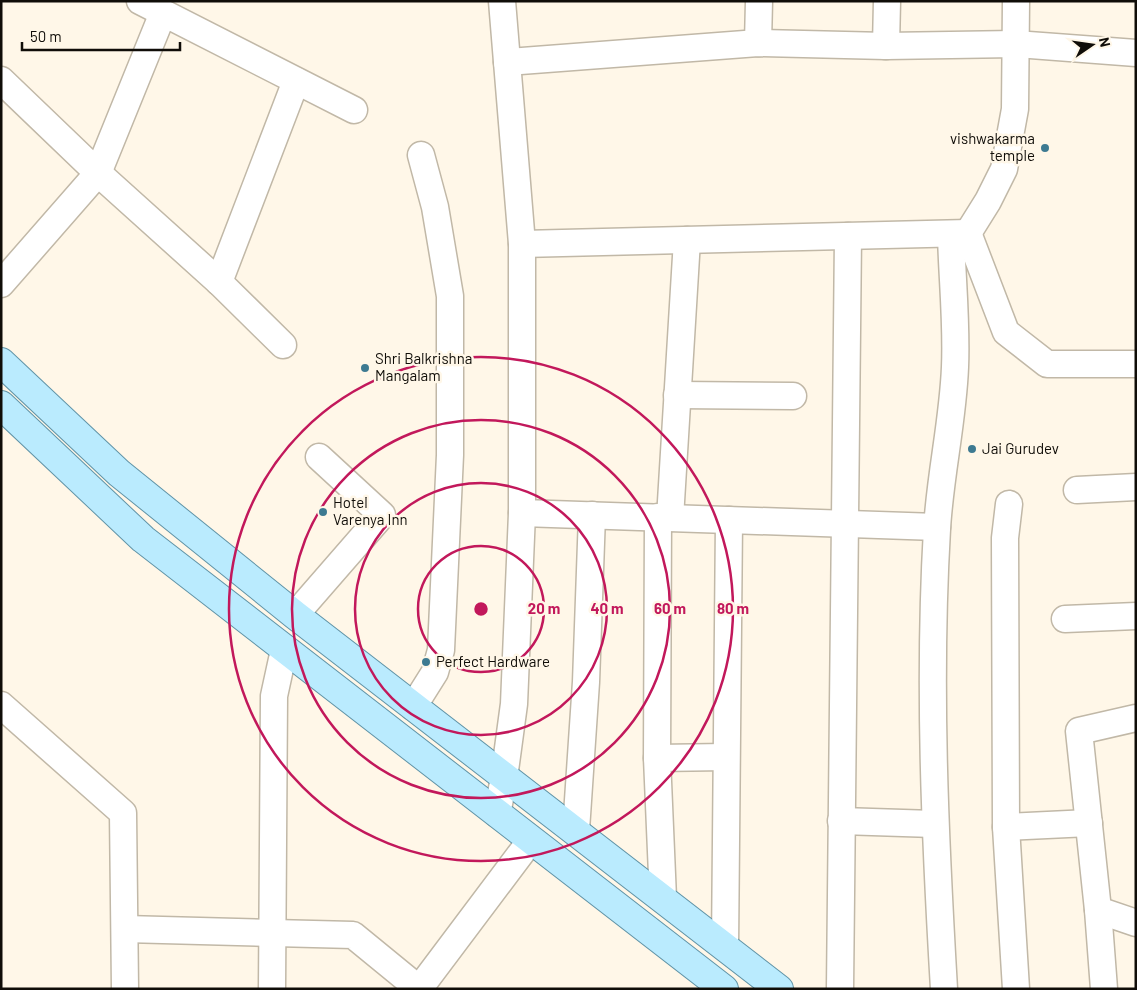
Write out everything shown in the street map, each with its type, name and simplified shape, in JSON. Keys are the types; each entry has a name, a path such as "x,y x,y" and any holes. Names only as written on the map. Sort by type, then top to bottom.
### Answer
{"main road":[{"path":"3,366 119,473 295,615 504,778 576,830 779,989"},
{"path":"1,405 144,539 284,650 724,989"}],"street":[{"path":"497,814 514,704 522,513 522,244 502,1"},
{"path":"758,43 759,1"},
{"path":"886,46 887,1"},
{"path":"944,989 934,824 932,723 937,527 950,430 955,365 960,233 988,201 1004,170 1015,109 1016,1"},
{"path":"1,284 98,174 151,7 354,110"},
{"path":"506,62 758,43 886,46 1015,44 1136,53"},
{"path":"1,80 98,174 219,282 282,344"},
{"path":"219,282 296,80"},
{"path":"413,707 435,672 441,650 450,455 450,291 435,207 422,155"},
{"path":"522,244 960,233"},
{"path":"960,233 1006,332 1046,364 1136,364"},
{"path":"846,989 841,821 848,236"},
{"path":"663,898 657,758 664,518 677,395 687,240"},
{"path":"677,395 793,396"},
{"path":"295,615 382,515 319,458"},
{"path":"1077,490 1136,486"},
{"path":"1009,504 1004,538 1006,827 1016,989"},
{"path":"522,513 937,527"},
{"path":"576,830 586,682 592,515"},
{"path":"725,947 729,520"},
{"path":"1065,619 1136,616"},
{"path":"272,989 274,696 284,650"},
{"path":"1,705 123,813 125,989"},
{"path":"1104,989 1098,910 1079,731 1136,718"},
{"path":"657,758 726,757"},
{"path":"841,821 934,824"},
{"path":"1006,827 1089,823"},
{"path":"125,928 353,935 419,989 531,840"},
{"path":"1098,910 1136,923"}],"place":[{"name":"vishwakarma temple","path":"1045,148"},
{"name":"Shri Balkrishna Mangalam","path":"365,368"},
{"name":"Jai Gurudev","path":"972,449"},
{"name":"Hotel Varenya Inn","path":"323,512"},
{"name":"Perfect Hardware","path":"426,662"}]}
